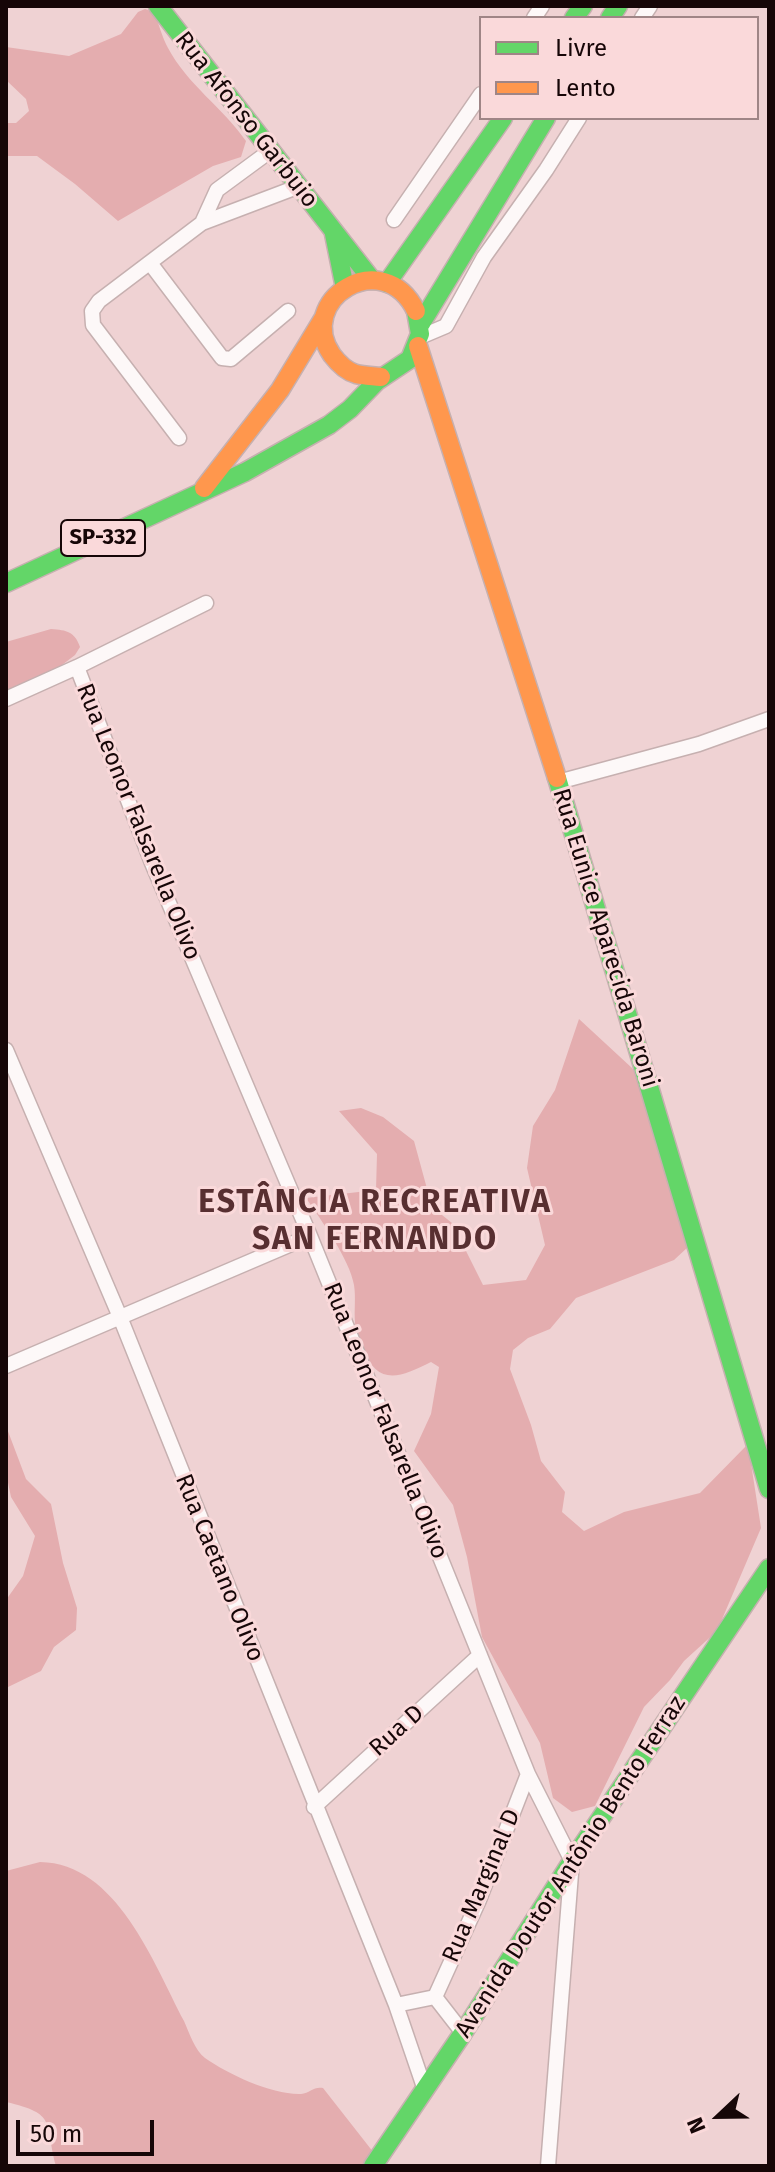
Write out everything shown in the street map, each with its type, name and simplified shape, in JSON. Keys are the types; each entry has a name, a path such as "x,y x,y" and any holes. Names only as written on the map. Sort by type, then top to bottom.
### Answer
{"main road":[{"name":"Rua Afonso Garbuio","path":"158,6 334,234 380,282"},
{"path":"380,282 502,120"},
{"path":"419,336 417,311 410,299 380,282 358,282 345,288 327,307 323,319 325,343 337,364 350,374 365,378 381,377 404,366 545,120"},
{"name":"Rua Afonso Garbuio","path":"334,234 345,288"},
{"name":"SP-332","path":"200,493 280,390 323,319"},
{"name":"Rua Eunice Aparecida Baroni","path":"419,336 433,389 558,782 769,1489"},
{"path":"404,366 433,389"},
{"name":"SP-332","path":"6,583 271,459 342,416 381,377"},
{"name":"Avenida Doutor Antônio Bento Ferraz","path":"373,2166 463,2033 572,1861 768,1573"},
{"path":"747,1603 769,1598"}],"street":[{"path":"394,220 479,97"},
{"path":"419,336 446,326 484,257 578,120"},
{"path":"202,223 217,190 270,151"},
{"path":"179,438 93,325 92,311 99,301 202,223 297,187"},
{"path":"150,263 222,358 231,359 244,350 288,311"},
{"path":"6,699 206,603"},
{"name":"Rua Leonor Falsarella Olivo","path":"77,667 152,863 310,1236 528,1774 572,1861"},
{"path":"558,782 699,744 769,719"},
{"name":"Rua Caetano Olivo","path":"6,1050 120,1317 396,2005 425,2090"},
{"path":"6,1366 310,1236"},
{"name":"Rua D","path":"314,1807 480,1655"},
{"name":"Rua Marginal D","path":"435,1997 479,1900 528,1774"},
{"path":"548,2166 572,1861"},
{"path":"396,2005 435,1997 463,2033"}],"shaded area":[{"path":"145,9 154,12 168,48 185,73 246,141 241,157 213,166 118,221 37,156 6,156 6,123 16,123 29,111 26,99 6,80 6,47 69,56 121,34 138,12"},
{"path":"51,629 70,633 80,647 75,655 28,691 6,703 6,642"},
{"path":"579,1019 632,1068 653,1101 688,1247 674,1260 576,1298 550,1329 528,1338 513,1350 510,1369 541,1461 565,1492 562,1512 584,1531 624,1512 700,1493 748,1444 761,1528 717,1631 684,1661 644,1707 595,1806 572,1812 553,1798 540,1743 482,1637 467,1557 453,1505 414,1451 431,1414 439,1367 431,1362 399,1375 382,1373 375,1368 356,1331 355,1290 347,1264 306,1198 376,1190 377,1154 339,1111 361,1108 383,1117 414,1141 432,1207 452,1223 483,1285 526,1280 545,1245 527,1168 533,1126 555,1090"},
{"path":"6,1426 26,1479 51,1504 63,1563 77,1608 76,1630 54,1647 41,1671 6,1688 6,1600 23,1576 35,1536 11,1497 6,1473"},
{"path":"40,1862 67,1867 91,1879 130,1920 201,2055 238,2077 277,2091 301,2094 323,2088 381,2162 389,2166 56,2166 49,2130 42,2116 23,2106 6,2102 6,1871"}],"traffic: fast":[{"path":"158,6 372,280"},
{"path":"576,16 583,6"},
{"path":"611,16 618,6"},
{"path":"387,283 502,120"},
{"path":"420,325 545,120"},
{"path":"334,234 345,288"},
{"path":"6,583 245,472 329,425 377,381 410,359 420,334 416,311"},
{"path":"557,778 769,1489"},
{"path":"373,2166 463,2033 572,1861 769,1568"}],"traffic: slow":[{"path":"381,377 356,374 332,355 323,335 324,316 333,299 347,287 365,281 384,282 401,291 416,311"},
{"path":"204,488 280,390 323,319"},
{"path":"418,346 557,778"}],"district":[{"name":"ESTÂNCIA RECREATIVA SAN FERNANDO","path":"375,1222"}]}
